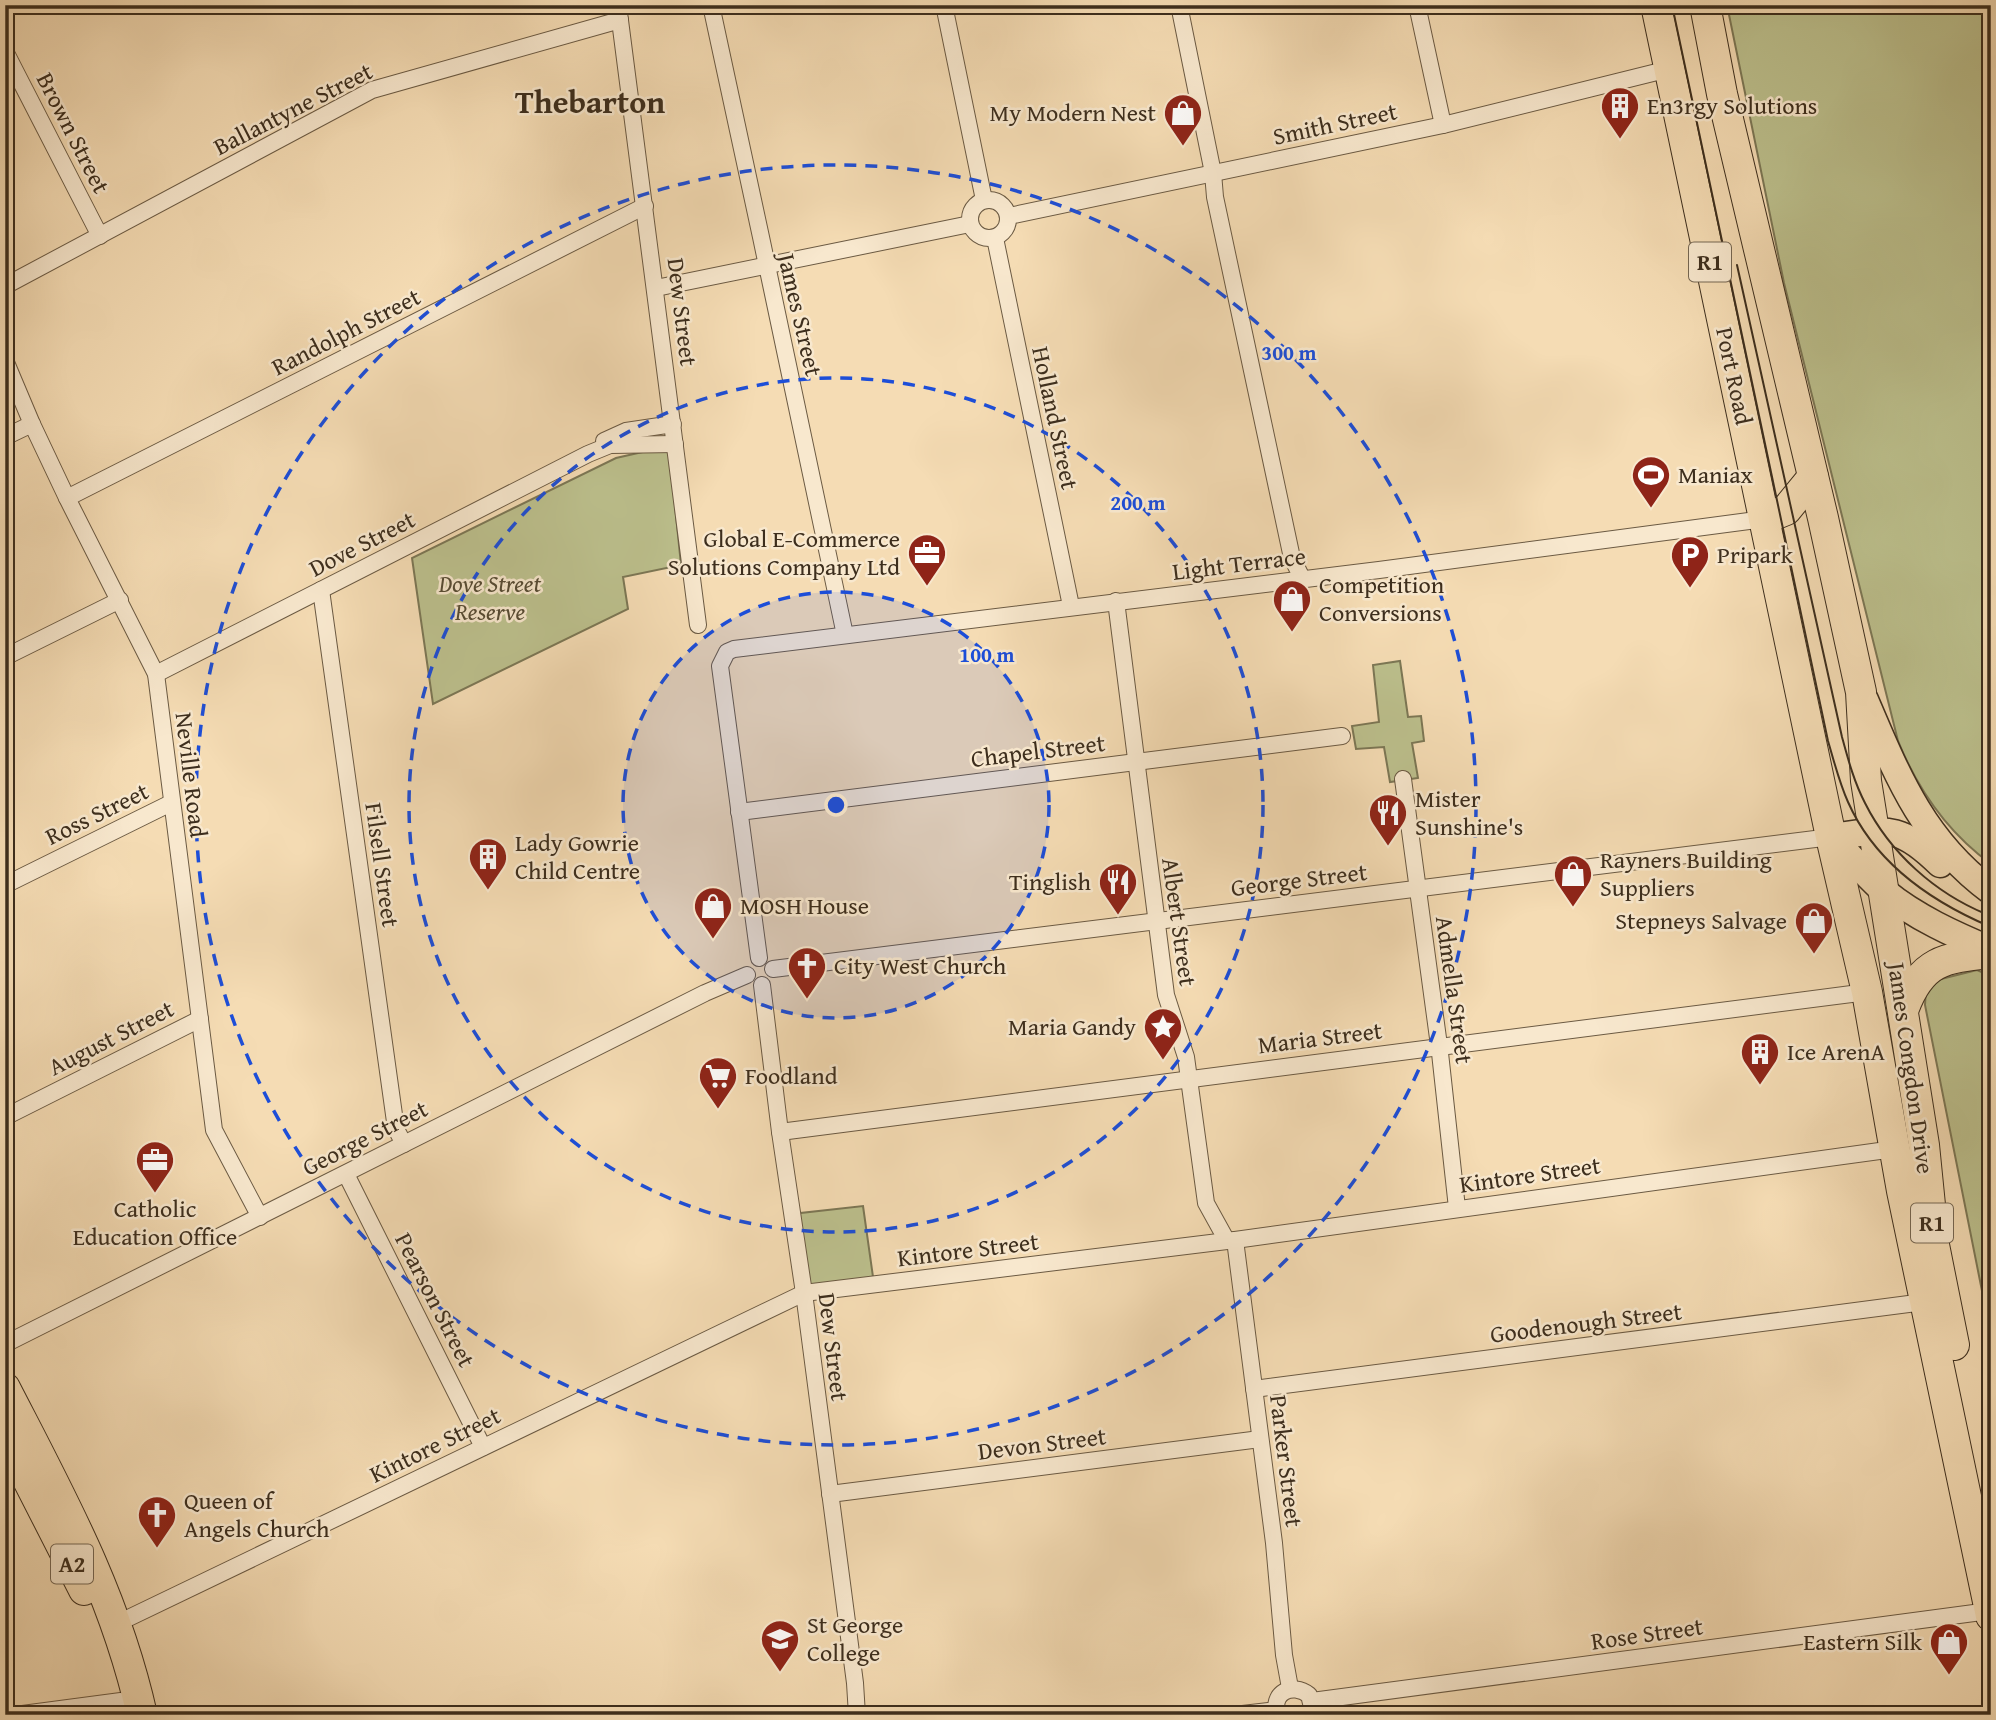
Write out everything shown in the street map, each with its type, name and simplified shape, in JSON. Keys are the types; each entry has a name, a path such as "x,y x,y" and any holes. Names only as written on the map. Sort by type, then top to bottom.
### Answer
{"highway":[{"name":"Port Road","path":"1656,5 1830,838"},
{"name":"R1","path":"1705,5 1722,94 1861,692 1867,781 1884,891"},
{"path":"1764,519 1786,510 1813,477"},
{"name":"James Congdon Drive","path":"1830,838 1867,992 1894,1149 1935,1301 1991,1534"},
{"name":"James Congdon Drive","path":"1884,891 1924,1145 1934,1245 1935,1301 1990,1613"},
{"path":"1903,1008 1911,989 1931,965 1950,958 1991,952"},
{"path":"1894,1149 1924,1145"},
{"name":"A2","path":"5,1388 81,1536 116,1625 129,1710"},
{"name":"A2","path":"5,1435 89,1600 129,1710"}],"main road":[{"path":"1861,692 1894,769 1924,823 1954,861 1991,891"},
{"path":"1830,838 1875,832 1908,836 1967,889 1991,904"},
{"path":"1830,838 1884,891 1915,912 1991,952"}],"street":[{"name":"James Street","path":"711,5 765,265 814,478 845,635"},
{"path":"944,5 985,200"},
{"path":"1179,5 1213,173 1215,197 1292,558 1303,580"},
{"path":"1417,5 1443,125"},
{"name":"Dew Street","path":"619,13 698,625"},
{"name":"Ballantyne Street","path":"5,286 372,90 619,13"},
{"name":"Brown Street","path":"5,51 11,76 100,236"},
{"name":"Smith Street","path":"1009,216 1443,125 1669,69"},
{"path":"985,200 995,200 1004,206 1009,216 1008,226 995,238 984,238 975,233 970,224 970,214 976,205 985,200"},
{"name":"Randolph Street","path":"67,498 645,206"},
{"path":"656,288 970,224"},
{"name":"Holland Street","path":"995,238 1071,606"},
{"name":"Neville Road","path":"5,360 67,498 156,674 214,1130 260,1217"},
{"path":"5,437 32,424"},
{"name":"Dove Street","path":"588,454 606,440 626,431 673,424"},
{"name":"Dove Street","path":"156,674 588,454 610,445 675,444"},
{"name":"Light Terrace","path":"739,812 720,666 727,652 734,649 1071,606 1303,580 1764,519"},
{"name":"Filsell Street","path":"321,590 396,1129 404,1144"},
{"path":"5,657 120,600"},
{"name":"Albert Street","path":"1116,601 1166,995 1186,1057 1206,1203 1231,1240"},
{"name":"Chapel Street","path":"739,812 1342,736"},
{"name":"Admella Street","path":"1403,779 1440,1047 1457,1208"},
{"name":"Ross Street","path":"5,885 171,803"},
{"path":"739,812 760,958"},
{"name":"George Street","path":"773,969 1830,838"},
{"path":"760,958 768,961 773,969 772,978 762,985 751,982 747,975 749,964 760,958"},
{"name":"George Street","path":"5,1344 705,993 747,975"},
{"name":"Dew Street","path":"762,985 855,1683 857,1715"},
{"name":"Maria Street","path":"780,1132 1867,992"},
{"name":"August Street","path":"5,1117 200,1019"},
{"name":"Kintore Street","path":"116,1625 804,1293 1231,1240 1894,1149"},
{"name":"Pearson Street","path":"346,1174 483,1447"},
{"name":"Parker Street","path":"1231,1240 1254,1389 1274,1543 1283,1655 1290,1688"},
{"name":"Goodenough Street","path":"1254,1389 1935,1301"},
{"name":"Devon Street","path":"830,1494 1260,1439"},
{"name":"Rose Street","path":"1311,1708 1990,1613"},
{"path":"1234,1715 1277,1712 1279,1695 1290,1688 1302,1689 1309,1695 1311,1708"},
{"path":"15,1715 129,1710"}],"green space":[{"path":"1727,5 1991,5 1991,864 1961,838 1936,809 1915,776 1898,741 1784,283"},
{"name":"Dove Street Reserve","path":"669,446 681,565 623,577 628,609 433,704 412,558 616,458"},
{"path":"1400,661 1408,717 1421,716 1424,741 1412,743 1418,778 1390,782 1384,747 1356,749 1352,726 1379,722 1373,665"},
{"path":"1977,970 1991,976 1991,1336 1925,1005 1926,989 1933,981"},
{"path":"863,1206 874,1284 804,1293 792,1214"}],"tram line":[{"path":"1672,5 1828,741 1842,787 1859,824 1890,862 1927,893 1991,927"},
{"path":"1737,265 1842,737 1858,787 1875,821 1901,855 1949,895 1986,914"}],"place":[{"name":"En3rgy Solutions","path":"1620,140"},
{"name":"My Modern Nest","path":"1183,147"},
{"name":"Maniax","path":"1651,509"},
{"name":"Global E-Commerce Solutions Company Ltd","path":"927,587"},
{"name":"Pripark","path":"1690,589"},
{"name":"Competition Conversions","path":"1292,633"},
{"name":"Mister Sunshine's","path":"1388,847"},
{"name":"Lady Gowrie Child Centre","path":"488,891"},
{"name":"Rayners Building Suppliers","path":"1573,908"},
{"name":"Tinglish","path":"1118,916"},
{"name":"MOSH House","path":"713,940"},
{"name":"Stepneys Salvage","path":"1814,955"},
{"name":"City West Church","path":"807,1000"},
{"name":"Maria Gandy","path":"1163,1061"},
{"name":"Ice ArenA","path":"1760,1086"},
{"name":"Foodland","path":"718,1110"},
{"name":"Catholic Education Office","path":"155,1194"},
{"name":"Queen of Angels Church","path":"157,1549"},
{"name":"St George College","path":"780,1673"},
{"name":"Eastern Silk","path":"1949,1676"}],"district":[{"name":"Thebarton","path":"590,102"}]}
